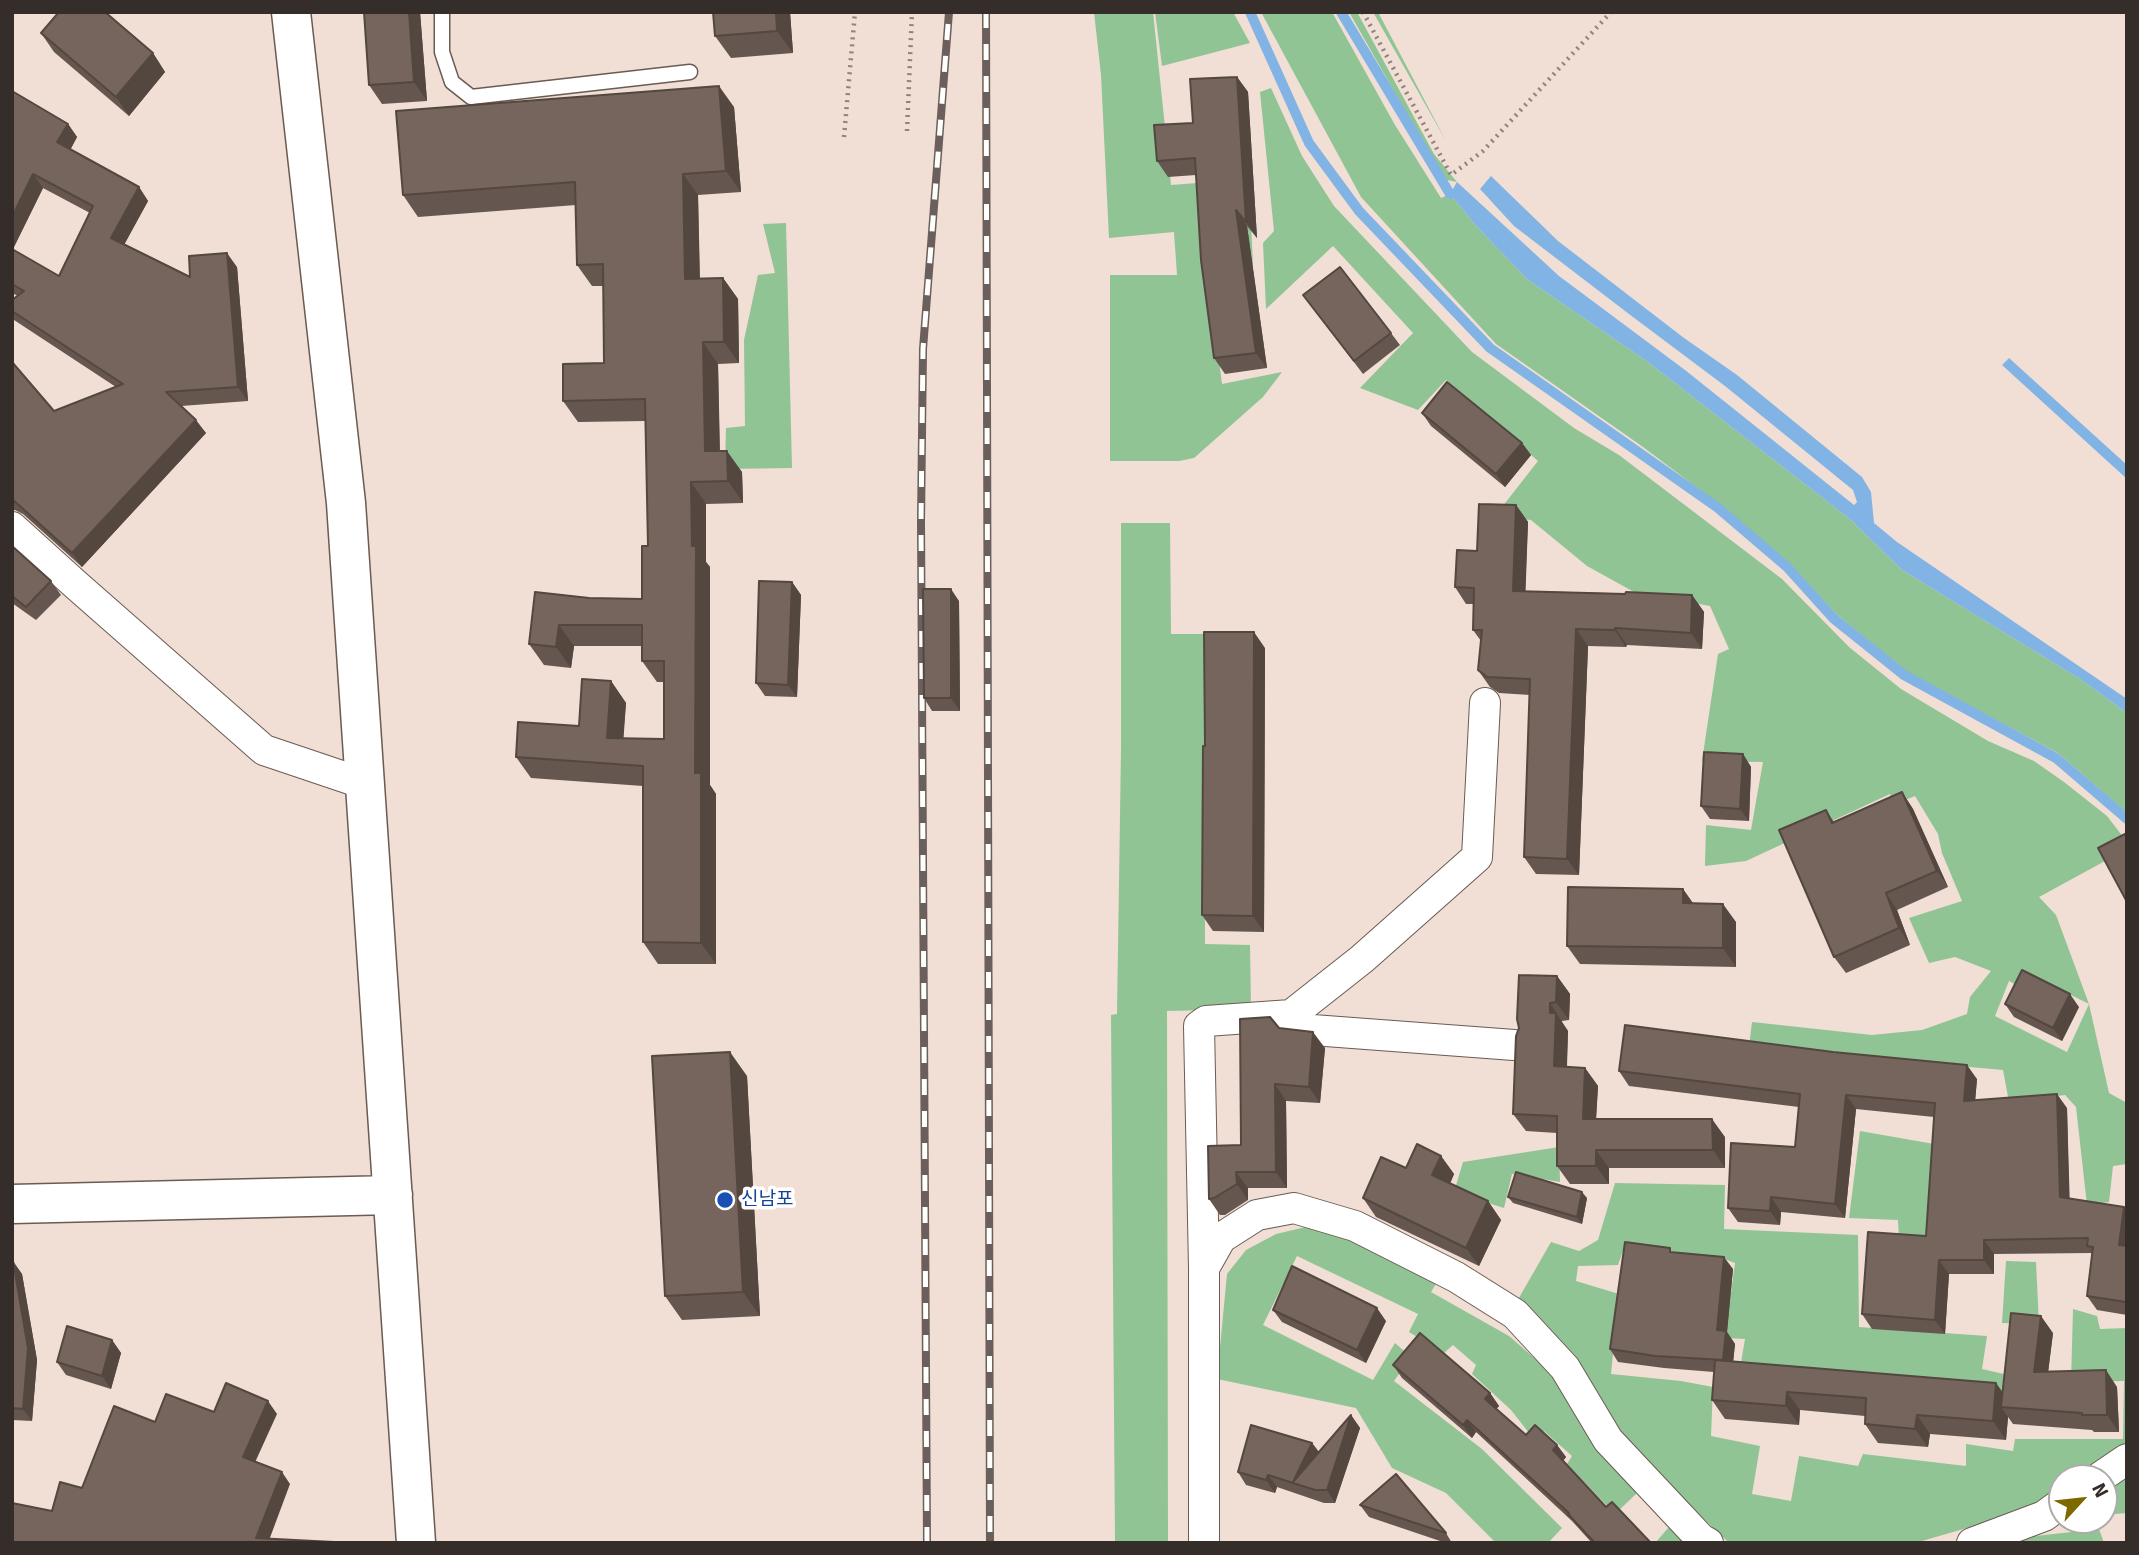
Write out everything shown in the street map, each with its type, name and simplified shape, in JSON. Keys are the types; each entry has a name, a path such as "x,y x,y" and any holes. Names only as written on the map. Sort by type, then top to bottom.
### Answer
{"main road":[{"path":"291,12 346,503 416,1543"},
{"path":"12,1204 393,1195"}],"street":[{"path":"12,527 264,750 365,784"},
{"path":"1204,1543 1204,1268 1199,1026 1206,1021 1291,1015 1362,960 1477,857 1485,703"},
{"path":"1291,1015 1299,1029 1514,1045"},
{"path":"1204,1268 1222,1238 1257,1215 1294,1208 1356,1226 1456,1277 1515,1314 1565,1368 1608,1440 1701,1539 1708,1543"},
{"path":"1972,1543 2048,1513"}],"lane":[{"path":"442,12 442,52 452,82 471,97 690,72"}],"path":[{"path":"844,137 855,12"},
{"path":"907,131 912,12"},
{"path":"1363,12 1451,175 1483,151 1611,12"}],"green space":[{"path":"1094,12 1153,12 1171,185 1197,183 1201,228 1251,226 1253,264 1208,271 1222,384 1282,372 1263,397 1194,458 1179,461 1110,461 1110,275 1177,275 1174,232 1109,238 1101,75"},
{"path":"1155,12 1233,12 1250,43 1162,66"},
{"path":"1261,12 1332,12 1395,125 1441,198 1450,194 1528,280 1648,362 1851,520 1902,570 2080,679 2127,713 2127,813 2058,753 1907,672 1835,613 1790,564 1720,505 1643,447 1496,344 1361,197"},
{"path":"1349,12 1357,12 1434,154 1457,182 1447,180 1433,160"},
{"path":"1373,12 1378,12 1446,141"},
{"path":"1271,88 1302,156 1334,206 1472,352 1574,428 1619,455 1782,579 1849,647 1901,689 1988,741 2034,761 2107,816 2127,842 2127,849 2039,897 2056,915 2089,1004 2109,1093 2127,1103 2127,1164 2113,1166 2109,1202 2087,1205 2076,1107 2065,1095 2009,1102 2003,1070 1749,1047 1752,1022 1872,1035 1922,1030 1967,1014 1970,997 1991,971 1955,957 1929,963 1909,918 1962,901 1942,853 1938,834 1915,796 1893,805 1890,794 1746,861 1705,866 1706,825 1751,830 1763,762 1702,761 1718,654 1729,649 1710,606 1634,592 1587,566 1531,520 1495,516 1538,461 1446,380 1418,410 1360,388 1413,333 1333,246 1266,309 1263,243 1274,231 1260,92","holes":["2029,974 2089,1004 2067,1052 1995,1016 2009,981 2020,987"]},
{"path":"786,223 792,468 725,469 726,428 745,426 744,340 758,275 775,273 763,224"},
{"path":"1121,523 1170,523 1171,634 1204,634 1205,944 1250,945 1251,1009 1167,1011 1168,1543 1115,1543 1111,1015 1117,1014"},
{"path":"1860,1131 1934,1144 1929,1241 1899,1240 1898,1220 1849,1218"},
{"path":"1559,1147 1560,1182 1512,1174 1504,1208 1454,1192 1463,1162"},
{"path":"1615,1183 1725,1185 1724,1229 1858,1235 1859,1327 1987,1336 1982,1369 2008,1375 2010,1399 1739,1374 1745,1339 1725,1338 1735,1263 1722,1258 1625,1245 1618,1265 1578,1266 1576,1281 1619,1294 1611,1374 1713,1387 1711,1436 1760,1446 1752,1494 1791,1501 1799,1456 1858,1466 1863,1454 1966,1466 1966,1444 2013,1451 2015,1439 2123,1439 2124,1381 2071,1382 2073,1309 2097,1316 2100,1329 2127,1328 2127,1448 2101,1464 2048,1464 2048,1498 2036,1505 2005,1517 1915,1543 1729,1543 1623,1440 1516,1303 1551,1242 1579,1251 1598,1240"},
{"path":"1310,1226 1353,1239 1437,1282 1431,1292 1509,1336 1557,1378 1598,1442 1637,1493 1615,1514 1567,1464 1572,1456 1544,1431 1533,1438 1511,1410 1472,1374 1476,1365 1453,1345 1444,1353 1409,1332 1418,1314 1297,1256 1263,1325 1373,1380 1395,1343 1411,1357 1394,1381 1482,1449 1562,1528 1548,1543 1496,1543 1446,1493 1392,1468 1356,1408 1217,1379 1227,1274 1246,1250 1276,1234"},
{"path":"2006,1261 2036,1262 2039,1324 2002,1323"},
{"path":"2127,1471 2127,1513 2118,1514 2118,1477"},
{"path":"1669,1527 1689,1543 1655,1543"},
{"path":"2053,1534 2101,1534 2104,1543 2019,1543 2017,1538"}],"water":[{"path":"1491,176 1558,241 1684,338 1737,375 1862,477 1871,492 1874,523 1897,542 2127,699 2127,713 2080,679 1902,570 1851,520 1648,362 1528,280 1450,194 1457,182 1559,276 1685,370 1854,505 1857,502 1853,490 1725,386 1514,226 1480,189"},
{"path":"2009,358 2127,465 2127,479 2002,365"}],"building":[{"path":"59,12 105,12 153,53 116,97 41,33"},
{"path":"364,12 409,12 414,82 369,85"},
{"path":"713,12 776,12 777,31 715,36"},
{"path":"1237,77 1246,222 1236,210 1256,353 1214,358 1201,260 1195,158 1157,161 1154,125 1193,123 1190,79"},
{"path":"719,86 726,171 683,174 685,279 723,278 724,342 703,342 705,451 727,451 728,481 691,482 692,546 696,546 695,773 701,773 701,943 643,942 643,766 516,757 518,722 579,726 582,679 611,681 607,738 664,739 664,661 642,661 642,625 559,625 556,647 529,644 535,592 589,598 642,599 642,546 648,546 645,399 563,401 563,364 604,363 603,264 577,265 575,182 403,195 396,111"},
{"path":"12,91 68,124 57,142 139,187 111,238 190,277 189,256 227,253 238,387 166,392 196,420 72,553 12,499 12,362 54,411 123,384 12,311 12,300 24,291 12,284 12,249 59,276 93,206 33,174 12,217"},
{"path":"1340,267 1391,333 1354,361 1303,295"},
{"path":"1447,382 1522,443 1496,474 1422,413"},
{"path":"1479,504 1516,505 1513,591 1692,595 1691,633 1615,628 1576,629 1567,859 1524,857 1530,679 1487,677 1478,670 1482,630 1473,630 1474,588 1455,587 1457,550 1477,551"},
{"path":"12,546 51,581 26,607 12,596"},
{"path":"759,581 792,582 788,685 756,683"},
{"path":"923,589 951,589 951,698 924,698"},
{"path":"1204,632 1254,632 1253,916 1202,915"},
{"path":"1704,752 1743,754 1740,809 1701,806"},
{"path":"1902,792 1937,871 1886,893 1899,928 1834,957 1779,830 1826,810 1832,823"},
{"path":"2125,834 2127,837 2127,902 2098,848"},
{"path":"1568,887 1683,889 1683,903 1723,904 1723,948 1567,946"},
{"path":"2022,970 2070,994 2053,1028 2005,1004"},
{"path":"1519,975 1557,976 1556,1002 1550,1003 1550,1013 1556,1013 1554,1066 1585,1068 1583,1119 1712,1119 1713,1150 1596,1150 1596,1166 1557,1166 1557,1116 1513,1114 1516,1036 1519,1028"},
{"path":"1270,1017 1279,1028 1313,1032 1309,1087 1275,1084 1276,1172 1236,1172 1237,1184 1209,1199 1208,1146 1241,1145 1240,1019"},
{"path":"1625,1025 1833,1052 1967,1065 1964,1101 2057,1094 2060,1197 2124,1207 2119,1245 2127,1246 2126,1302 2087,1296 2093,1247 2087,1246 2088,1238 1984,1240 1984,1260 1939,1260 1935,1320 1862,1314 1868,1232 1926,1236 1935,1103 1846,1095 1835,1204 1771,1197 1770,1211 1728,1208 1731,1143 1795,1147 1800,1094 1619,1071"},
{"path":"730,1052 743,1292 665,1296 652,1056"},
{"path":"1417,1144 1441,1156 1432,1175 1488,1201 1466,1248 1363,1198 1381,1157 1406,1168"},
{"path":"1516,1172 1582,1192 1577,1217 1508,1197"},
{"path":"1625,1242 1670,1248 1670,1252 1724,1257 1717,1330 1726,1331 1723,1360 1655,1356 1610,1349"},
{"path":"12,1261 28,1348 23,1409 12,1408"},
{"path":"1292,1266 1377,1308 1357,1350 1273,1310"},
{"path":"2011,1313 2041,1316 2034,1372 2106,1370 2107,1415 2001,1407"},
{"path":"67,1326 112,1340 102,1376 57,1362"},
{"path":"1420,1333 1490,1393 1485,1399 1526,1435 1535,1425 1557,1445 1553,1450 1606,1507 1612,1502 1651,1543 1595,1543 1569,1513 1467,1420 1463,1425 1393,1365"},
{"path":"1715,1360 1996,1383 1993,1421 1917,1415 1915,1429 1865,1424 1866,1398 1787,1392 1786,1406 1712,1400"},
{"path":"226,1383 268,1401 243,1457 282,1472 256,1538 334,1543 12,1543 12,1503 52,1511 60,1482 82,1488 114,1406 155,1422 166,1394 214,1412"},
{"path":"1351,1415 1327,1490 1315,1490 1268,1475 1266,1480 1238,1472 1251,1425 1312,1443 1293,1482"},
{"path":"1396,1474 1446,1533 1360,1505"}],"waterway":[{"path":"1250,12 1309,143 1359,211 1490,348 1718,508 1787,567 1833,618 1904,675 2056,758 2127,819"},
{"path":"1341,12 1450,194"}],"railway":[{"path":"927,1543 921,522 923,349 949,12"},
{"path":"986,12 990,1543"}],"place":[{"name":"신남포","path":"725,1200"}]}
